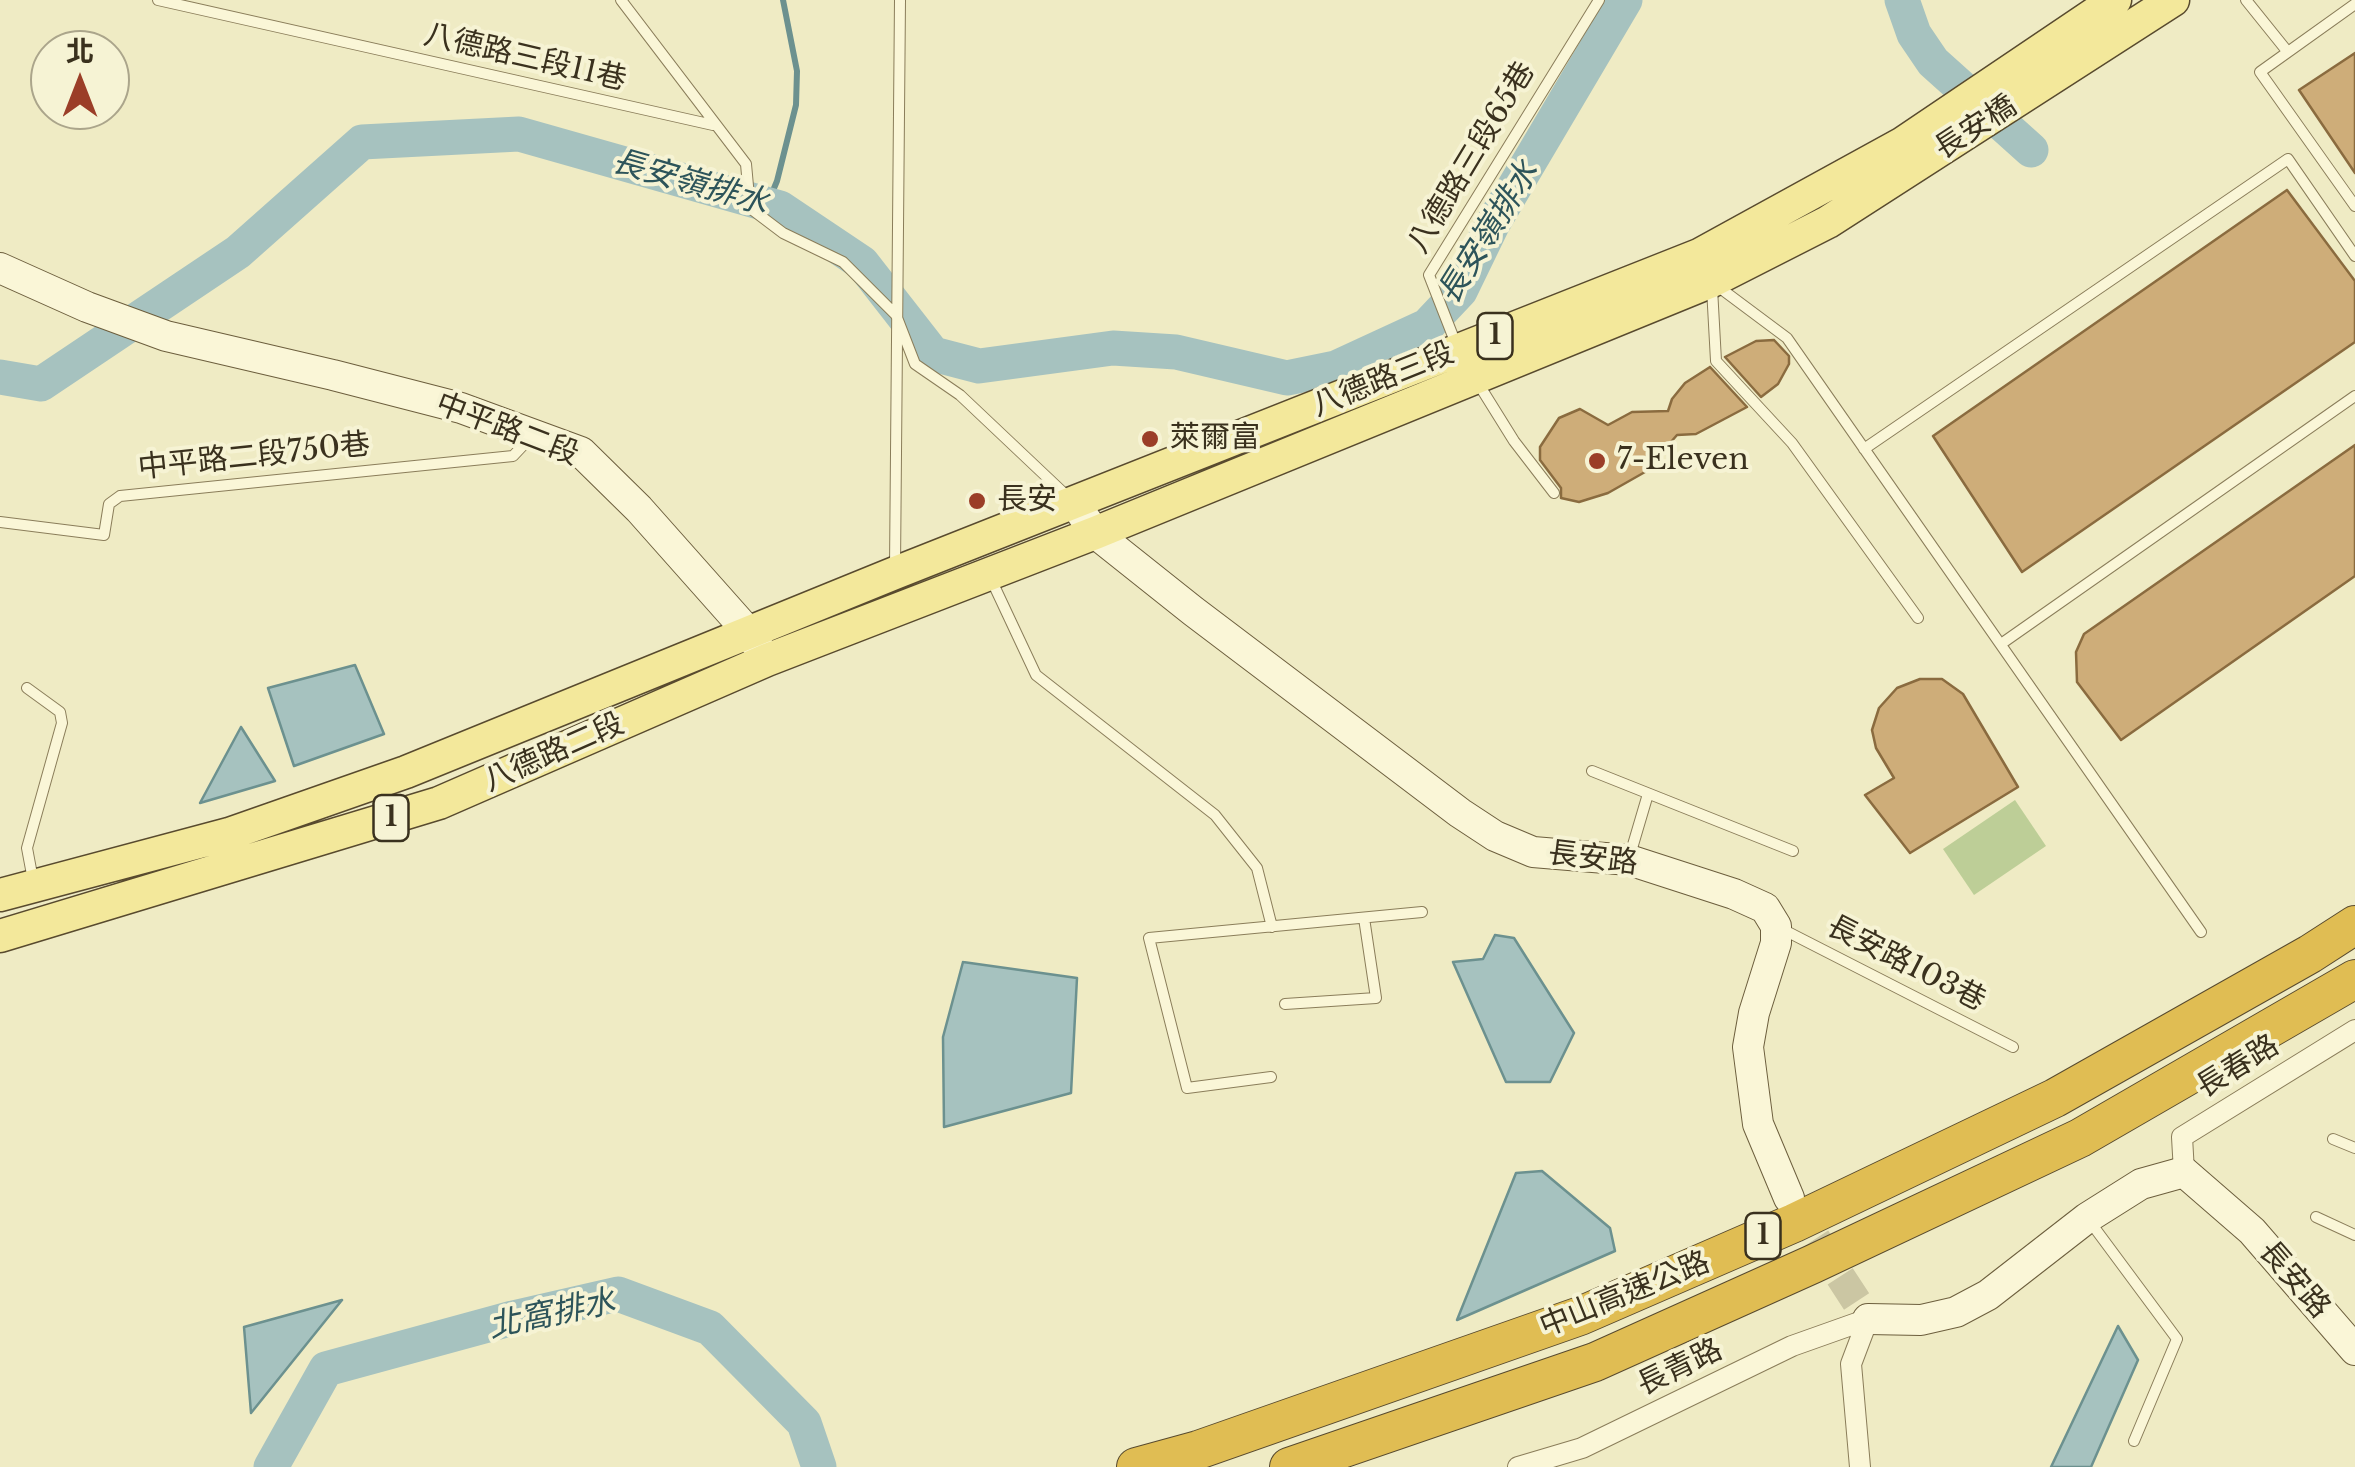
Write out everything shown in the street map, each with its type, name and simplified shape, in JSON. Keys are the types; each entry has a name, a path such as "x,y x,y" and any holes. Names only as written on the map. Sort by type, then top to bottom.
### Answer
{"highway":[{"name":"中山高速公路","path":"1136,1467 1198,1450 1580,1316 1794,1223 2055,1098 2355,925"},
{"name":"中山高速公路","path":"1290,1467 1595,1362 1814,1264 2080,1138 2355,979"}],"main road":[{"name":"1","path":"2024,79 2116,0"},
{"name":"1","path":"2024,79 2173,0"},
{"name":"長安橋","path":"1910,154 2024,79"},
{"name":"八德路三段","path":"1074,504 1458,350 1705,268 1828,222 1910,154"},
{"name":"八德路三段","path":"1095,533 1476,379 1705,268"},
{"name":"八德路二段","path":"0,936 438,804 758,647 895,573 1074,504"},
{"name":"八德路二段","path":"0,895 229,834 758,647 899,607 1095,533"}],"street":[{"name":"中平路二段","path":"0,268 87,307 166,336 443,404 581,452 639,509 758,647"},
{"name":"長安路","path":"1074,504 1095,533 1495,836 1532,852 1629,860 1734,894 1764,908 1776,926"},
{"path":"1776,926 1776,944 1754,1013 1748,1047 1758,1124 1790,1198"},
{"name":"長春路","path":"2184,1172 2182,1137 2355,1030"},
{"name":"長安路","path":"2184,1172 2252,1231 2355,1350"},
{"path":"1860,1467 1850,1364 1868,1319 1921,1320 1956,1312 1988,1295 2088,1218 2141,1184 2184,1172"},
{"name":"長青路","path":"1518,1467 1580,1458 1792,1346 1868,1319"}],"lane":[{"name":"八德路三段11巷","path":"158,0 714,125"},
{"path":"621,0 746,164 750,208 782,233 844,262 896,315 915,364 960,395 1074,504"},
{"path":"899,607 895,573 900,0"},
{"name":"八德路三段65巷","path":"1458,350 1429,275 1599,0"},
{"path":"2246,0 2287,51"},
{"path":"2355,4 2260,72 2355,206"},
{"path":"1864,449 2288,159 2355,256"},
{"path":"1705,268 1787,338 2201,932"},
{"path":"1705,268 1716,362 1792,443 1918,618"},
{"path":"1476,379 1514,442 1554,493"},
{"path":"2000,644 2355,396"},
{"name":"中平路二段750巷","path":"0,522 104,534 109,504 120,496 513,456 532,436"},
{"path":"988,573 1036,675 1215,815 1257,868 1272,927"},
{"path":"27,688 60,712 62,723 26,848 34,886"},
{"path":"1592,771 1792,851"},
{"path":"1629,860 1648,794"},
{"path":"1271,1077 1188,1088 1149,938 1422,912"},
{"path":"1285,1004 1376,998 1364,918"},
{"name":"長安路103巷","path":"1776,926 2013,1046"},
{"path":"2333,1139 2355,1148"},
{"path":"2316,1217 2355,1234"},
{"path":"2088,1218 2177,1339 2134,1441"}],"green space":[{"path":"2015,800 2046,846 1974,895 1943,849"}],"water":[{"path":"355,665 384,734 294,766 268,688"},
{"path":"241,727 275,781 200,803"},
{"path":"1495,935 1514,938 1574,1033 1550,1082 1506,1082 1453,962 1483,959"},
{"path":"963,962 1077,978 1071,1093 944,1127 943,1037"},
{"path":"1542,1171 1610,1228 1615,1251 1457,1320 1516,1173"},
{"path":"342,1300 251,1413 244,1327"},
{"path":"2118,1326 2138,1360 2091,1467 2051,1467"}],"building":[{"path":"2355,53 2355,173 2299,90"},
{"path":"2287,190 2355,281 2355,342 2022,572 1933,436"},
{"path":"1774,340 1789,356 1789,364 1778,384 1761,397 1725,357 1756,341"},
{"name":"7-Eleven","path":"1710,367 1747,407 1696,434 1677,435 1645,472 1608,493 1579,502 1561,498 1561,488 1540,460 1540,447 1559,418 1580,409 1608,425 1632,412 1668,411 1685,383"},
{"path":"2355,445 2355,576 2121,740 2077,682 2076,652 2084,634"},
{"path":"1920,679 1942,679 1963,694 2018,787 1910,853 1865,795 1894,778 1876,748 1872,730 1879,708 1897,688"}],"waterway":[{"path":"762,217 777,181 796,105 797,71 783,0"},
{"name":"長安嶺排水","path":"0,377 41,384 238,252 362,142 519,134 780,208 862,263 933,354 979,366 1113,348 1176,352 1287,378 1336,368 1427,326 1460,291 1492,225 1625,0"},
{"name":"長安嶺排水","path":"1902,0 1914,34 1933,62 2031,150"},
{"name":"北窩排水","path":"271,1467 326,1369 618,1294 710,1328 804,1423 819,1467"}],"tunnel":[{"path":"1791,1201 1868,1319"}],"place":[{"name":"萊爾富","path":"1150,439"},
{"name":"7-Eleven","path":"1597,461"},
{"name":"長安","path":"977,501"}]}
